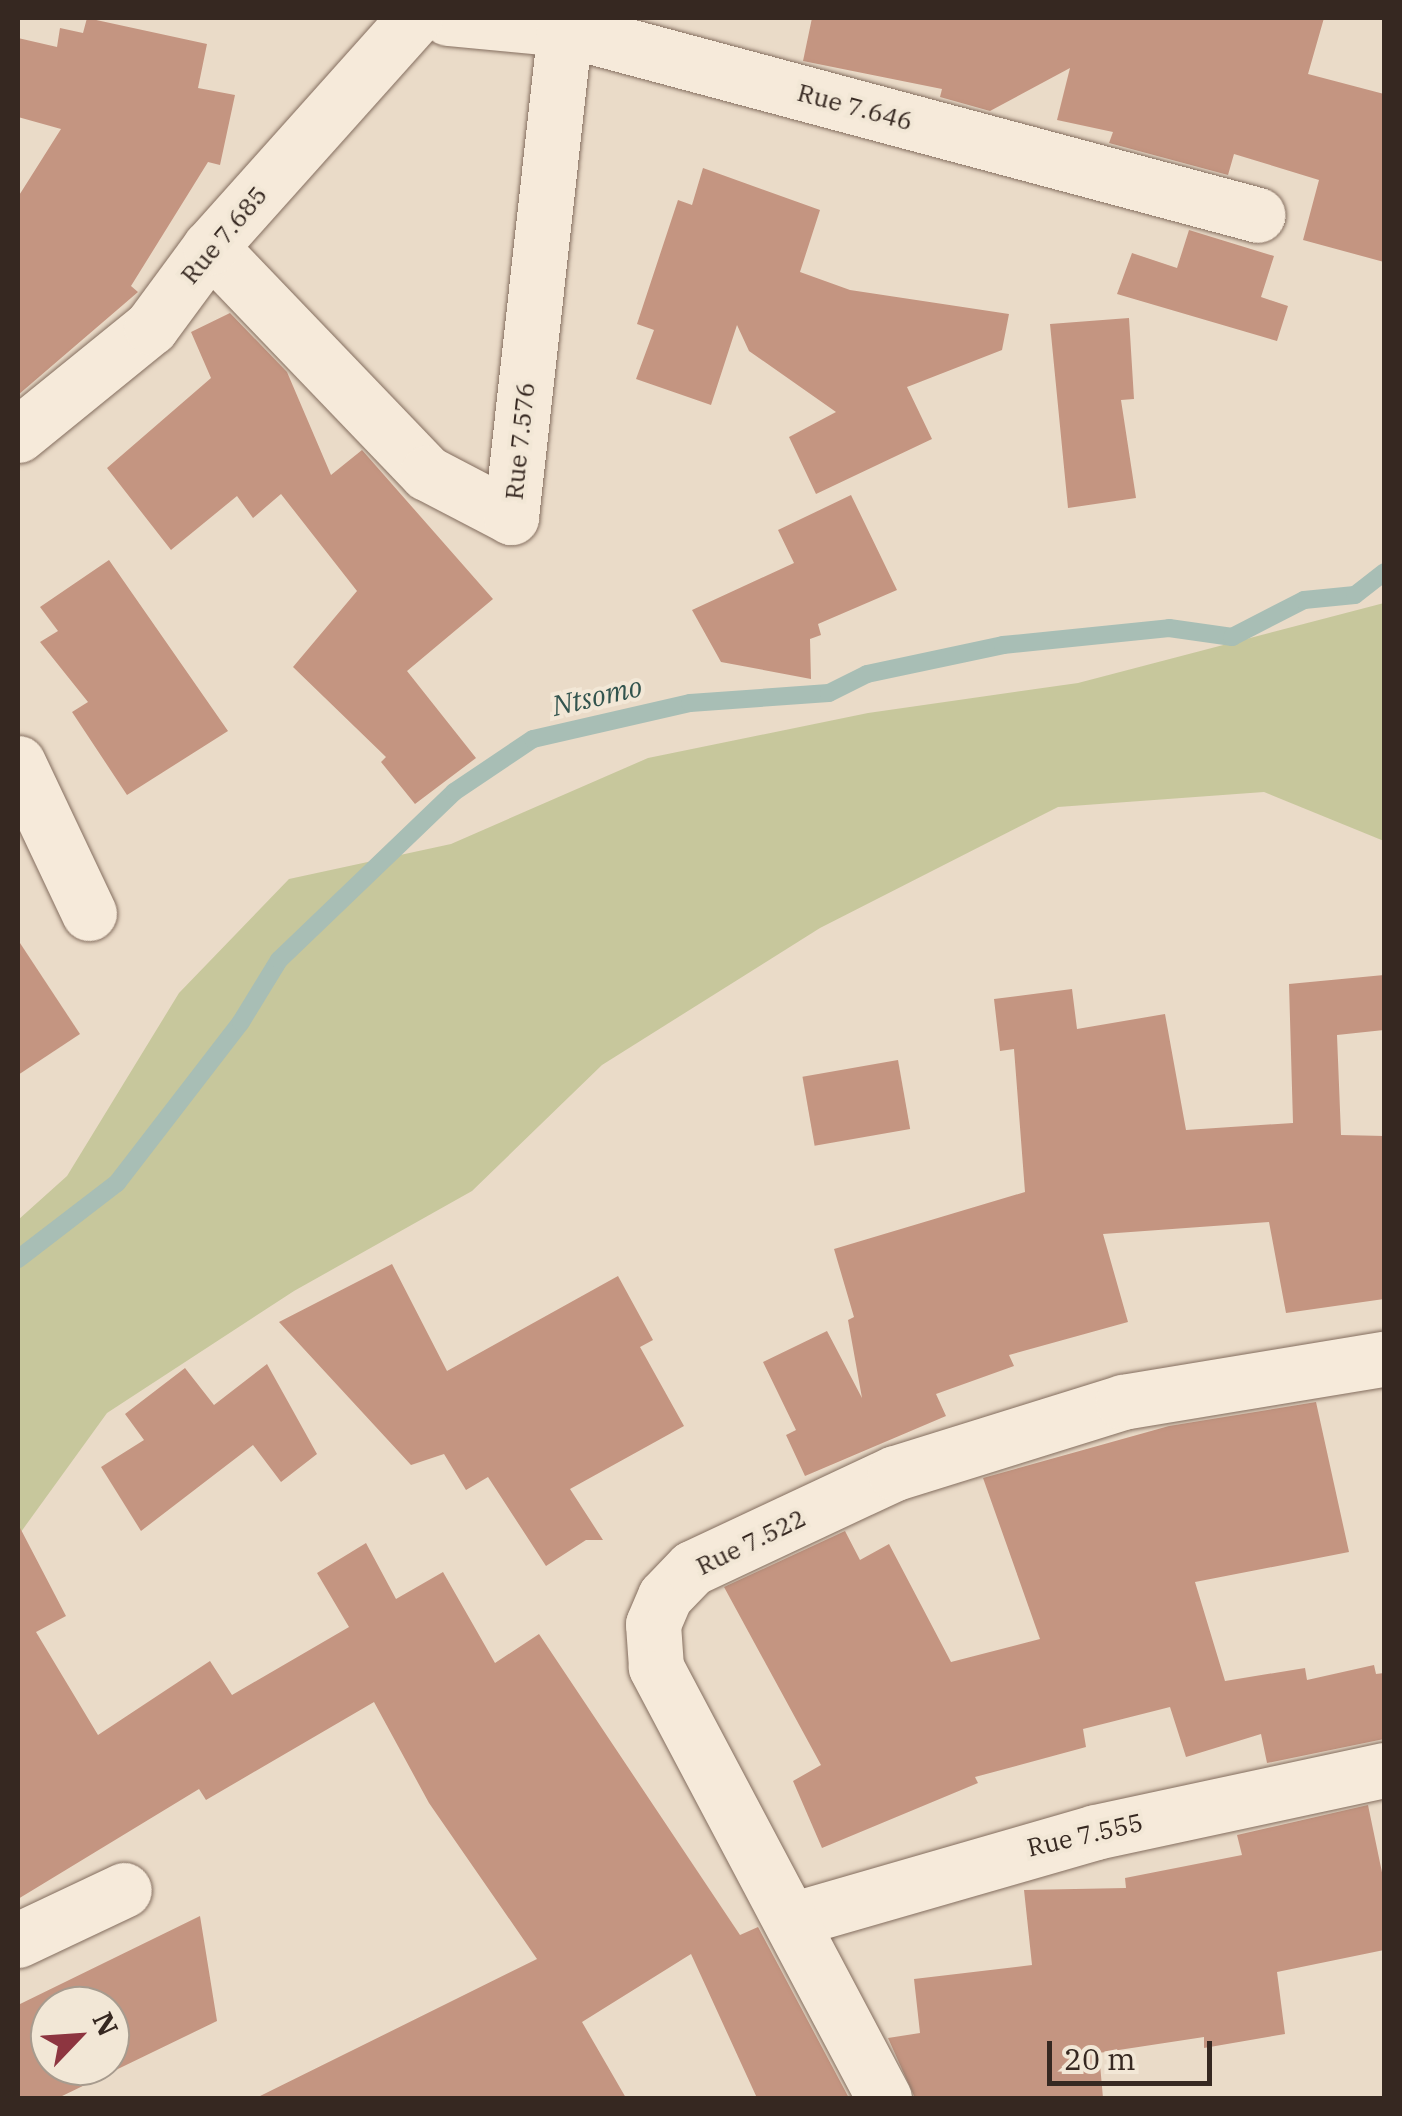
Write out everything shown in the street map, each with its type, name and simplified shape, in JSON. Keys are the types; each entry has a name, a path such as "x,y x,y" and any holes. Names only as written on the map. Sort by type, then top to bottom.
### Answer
{"street":[{"name":"Rue 7.685","path":"18,434 151,327 210,246 415,18"},
{"name":"Rue 7.646","path":"448,18 565,23 1258,216"},
{"name":"Rue 7.576","path":"210,246 427,473 512,517 565,23"},
{"path":"18,763 89,913"},
{"name":"Rue 7.522","path":"884,2098 656,1667 653,1624 665,1596 692,1568 895,1474 1123,1402 1384,1358"},
{"name":"Rue 7.555","path":"791,1920 1095,1832 1384,1770"},
{"path":"18,1940 124,1890"}],"green space":[{"path":"1384,603 1384,841 1264,792 1058,807 820,928 602,1065 472,1191 294,1291 107,1413 18,1536 18,1220 67,1176 179,993 289,879 451,844 648,758 868,713 1078,683"}],"building":[{"path":"87,18 207,44 198,88 235,95 220,165 208,162 131,286 138,292 18,395 18,197 61,129 18,117 18,38 57,47 60,28 83,33"},
{"path":"812,18 1324,18 1308,74 1384,94 1384,262 1303,240 1319,180 1234,154 1228,175 1109,143 1113,132 1057,120 1070,68 990,111 940,97 942,89 803,61"},
{"path":"703,168 820,210 800,272 850,290 1009,314 1002,350 907,387 932,439 816,494 789,437 836,412 749,351 737,325 711,405 636,379 654,330 637,324 678,200 692,205"},
{"path":"1189,230 1274,256 1261,297 1288,306 1277,341 1117,294 1132,253 1177,268"},
{"path":"230,313 287,372 331,475 362,450 493,599 407,671 476,758 415,804 381,762 386,757 293,667 357,591 281,494 253,518 237,496 171,550 107,468 211,378 191,332"},
{"path":"1129,318 1134,399 1121,400 1136,498 1068,508 1050,324"},
{"path":"851,495 897,590 818,624 821,635 810,639 811,679 721,662 692,610 794,563 778,530"},
{"path":"109,560 228,731 127,795 72,712 88,702 40,642 58,631 40,607"},
{"path":"18,940 80,1034 18,1075"},
{"path":"1384,975 1384,1030 1337,1035 1341,1135 1384,1136 1384,1299 1286,1313 1269,1222 1103,1234 1128,1322 1009,1355 1014,1366 936,1394 946,1416 805,1476 786,1435 796,1430 763,1362 827,1331 862,1398 848,1320 854,1317 834,1249 1025,1192 1014,1049 1000,1051 994,999 1072,989 1077,1029 1165,1014 1186,1130 1293,1123 1289,984"},
{"path":"898,1060 910,1129 815,1146 802,1077"},
{"path":"392,1264 447,1371 618,1276 653,1340 640,1347 684,1426 570,1489 603,1540 586,1540 546,1566 488,1477 466,1490 444,1454 411,1465 279,1322"},
{"path":"267,1364 317,1454 281,1482 253,1445 141,1531 101,1467 144,1440 125,1414 185,1368 214,1405"},
{"path":"1316,1402 1349,1552 1195,1582 1225,1681 1305,1668 1307,1680 1374,1665 1376,1674 1384,1673 1384,1739 1267,1763 1261,1734 1186,1757 1170,1707 1083,1729 1086,1747 975,1777 978,1783 822,1848 793,1781 821,1765 724,1587 845,1531 860,1560 889,1544 951,1662 1040,1639 983,1478 1169,1426"},
{"path":"18,1524 66,1616 36,1632 98,1735 210,1661 232,1695 349,1627 317,1573 366,1543 396,1599 443,1572 495,1663 539,1634 740,1935 758,1927 849,2098 757,2098 691,1954 582,2022 626,2098 256,2098 537,1959 429,1803 374,1702 206,1800 199,1789 18,1899"},
{"path":"1368,1805 1384,1882 1384,1950 1277,1972 1285,2034 1204,2048 1204,2037 1099,2053 1103,2098 915,2098 888,2038 920,2033 914,1979 1032,1965 1024,1890 1126,1888 1125,1878 1242,1855 1237,1835"},
{"path":"200,1916 217,2021 130,2063 130,1986 57,1986"},
{"path":"30,1999 30,2086 83,2086 58,2098 18,2098 18,2005"}],"waterway":[{"name":"Ntsomo","path":"18,1259 117,1183 241,1022 279,960 454,792 533,739 690,703 829,693 867,674 1003,645 1169,628 1232,637 1304,600 1355,595 1384,572"}]}
